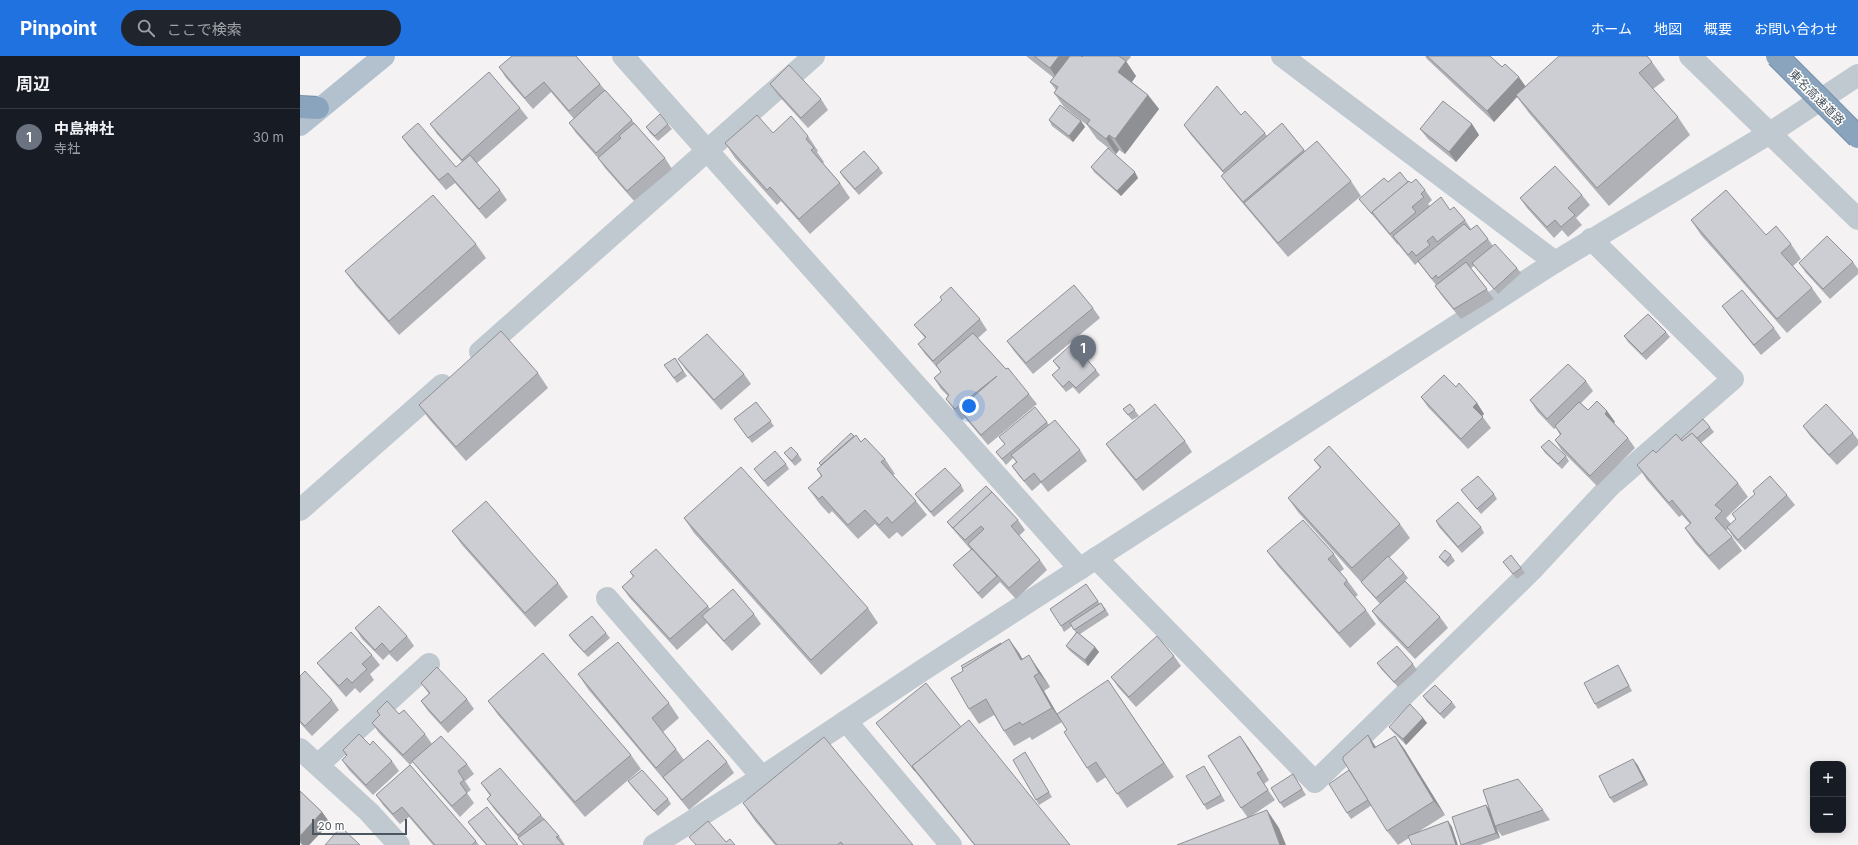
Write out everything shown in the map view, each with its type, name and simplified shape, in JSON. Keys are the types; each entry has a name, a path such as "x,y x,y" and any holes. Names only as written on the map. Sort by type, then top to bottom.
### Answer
{"highway":[{"name":"東名高速道路","path":"1778,57 1858,137"}],"main road":[{"path":"300,125 309,108 384,56"}],"street":[{"path":"624,56 707,150 1088,564 1315,782 1531,572 1610,486 1733,380 1591,239"},
{"path":"300,510 814,56"},
{"path":"1282,56 1555,262"},
{"path":"1690,56 1858,219"},
{"path":"654,845 762,777 846,721 1555,262 1591,239 1770,133 1858,75"},
{"path":"607,598 762,777"},
{"path":"318,765 428,664"},
{"path":"846,721 951,845"},
{"path":"300,749 369,812 399,845"}],"building":[{"path":"512,56 576,56 600,84 569,111 544,82 525,98 499,67"},
{"path":"1034,56 1059,56 1050,68"},
{"path":"1070,56 1119,56 1126,61 1118,72 1148,95 1115,139 1109,135 1106,139 1087,124 1090,120 1054,93 1058,87 1050,82"},
{"path":"1427,56 1490,56 1502,67 1505,64 1519,77 1487,111"},
{"path":"1559,56 1647,56 1652,62 1639,73 1678,117 1597,188 1516,95"},
{"path":"789,65 821,99 801,118 770,84"},
{"path":"489,72 520,108 462,160 430,124"},
{"path":"1217,86 1241,115 1245,111 1265,133 1223,171 1184,125"},
{"path":"605,90 632,120 596,153 569,123"},
{"path":"1443,101 1472,124 1449,152 1420,129"},
{"path":"1060,105 1081,121 1069,136 1049,120"},
{"path":"660,114 668,124 655,136 646,127"},
{"path":"757,115 773,133 791,116 808,136 806,139 814,148 811,150 840,183 799,219 770,187 767,190 725,143"},
{"path":"418,123 456,167 470,155 500,190 479,209 448,173 439,180 402,137"},
{"path":"634,123 665,158 627,191 598,158 621,138 619,136"},
{"path":"1282,123 1304,150 1243,202 1221,176"},
{"path":"1317,141 1351,181 1278,243 1244,203"},
{"path":"1108,148 1135,172 1117,191 1091,167"},
{"path":"864,151 879,168 855,189 840,172"},
{"path":"1555,166 1582,195 1568,208 1575,215 1561,227 1555,220 1547,227 1520,198"},
{"path":"1400,172 1408,182 1372,212 1372,214 1359,199 1384,178 1388,182"},
{"path":"1416,179 1425,190 1421,194 1424,197 1412,207 1416,212 1390,234 1372,212 1409,181 1411,183"},
{"path":"1726,190 1766,235 1776,226 1791,244 1781,253 1812,288 1777,319 1691,220"},
{"path":"433,195 476,244 389,321 345,271"},
{"path":"1441,197 1450,210 1454,207 1465,220 1437,242 1433,236 1427,241 1430,245 1416,256 1412,251 1408,255 1393,236"},
{"path":"1464,224 1470,230 1477,225 1488,239 1438,278 1436,275 1432,279 1418,261"},
{"path":"1827,236 1853,262 1823,289 1799,263"},
{"path":"1495,244 1517,268 1494,289 1472,263"},
{"path":"1466,262 1487,289 1454,309 1435,286"},
{"path":"1074,285 1093,308 1026,363 1007,341"},
{"path":"951,287 980,319 933,361 918,344 926,337 914,325 942,300 940,297"},
{"path":"1742,290 1774,328 1754,345 1722,306"},
{"path":"1648,314 1666,332 1642,354 1624,336"},
{"path":"501,331 538,373 456,447 419,405"},
{"path":"973,333 1006,369 1008,368 1029,394 981,435 959,409 997,376 955,409 946,399 949,395 934,378 941,372 936,365"},
{"path":"707,334 744,374 714,400 678,359"},
{"path":"1073,343 1096,370 1076,388 1069,381 1063,387 1052,375 1060,368 1053,361"},
{"path":"675,358 683,371 674,378 664,365"},
{"path":"1568,364 1586,381 1547,419 1530,400"},
{"path":"1444,375 1456,387 1459,383 1477,403 1473,407 1483,417 1461,439 1421,397"},
{"path":"1597,401 1607,411 1605,414 1628,438 1590,476 1555,440 1561,434 1555,426 1579,402 1588,410"},
{"path":"756,402 771,421 748,438 734,419"},
{"path":"1130,404 1135,410 1128,415 1123,409"},
{"path":"1155,404 1185,441 1136,480 1106,444"},
{"path":"1826,404 1853,433 1829,455 1803,426"},
{"path":"1035,407 1047,422 1002,459 996,452 1005,444 999,437"},
{"path":"1703,419 1710,427 1697,438 1692,433 1682,441 1681,439"},
{"path":"1055,420 1080,450 1041,482 1034,473 1024,481 1012,466 1017,462 1011,455"},
{"path":"851,433 854,436 821,465 819,463"},
{"path":"1692,433 1738,483 1715,505 1722,511 1715,518 1732,537 1709,556 1685,528 1691,523 1672,500 1669,503 1637,465 1653,450 1656,453 1676,434 1682,441"},
{"path":"856,435 861,442 865,438 885,459 881,462 916,501 892,523 887,517 879,525 865,510 848,525 822,496 819,499 808,488 822,476 817,469"},
{"path":"1549,440 1566,456 1558,464 1541,447"},
{"path":"1329,446 1400,524 1352,568 1288,498 1321,467 1314,460"},
{"path":"791,447 798,454 792,461 784,453"},
{"path":"775,451 786,464 764,481 754,469"},
{"path":"741,467 868,608 811,660 684,518"},
{"path":"945,468 961,485 931,512 915,494"},
{"path":"1478,476 1494,494 1477,509 1461,490"},
{"path":"1770,476 1787,495 1738,540 1727,527 1736,519 1732,514 1755,494 1753,491"},
{"path":"986,486 992,492 953,528 947,522"},
{"path":"992,492 1018,520 1011,526 1040,560 1009,588 968,544 984,529 981,526 965,540 953,528"},
{"path":"486,501 558,583 525,613 452,531"},
{"path":"1458,502 1481,527 1458,547 1436,521"},
{"path":"1303,520 1334,554 1328,559 1347,580 1344,584 1366,610 1339,633 1267,551"},
{"path":"656,549 708,606 670,639 622,587 634,576 630,572"},
{"path":"972,549 997,576 978,593 953,565"},
{"path":"1445,550 1451,555 1445,562 1439,557"},
{"path":"1511,555 1521,568 1513,574 1503,562"},
{"path":"1388,556 1404,573 1376,598 1361,582"},
{"path":"1405,581 1440,617 1408,648 1372,611"},
{"path":"1086,584 1098,601 1061,626 1050,609"},
{"path":"733,589 754,614 724,641 702,616"},
{"path":"1101,603 1105,610 1074,630 1070,623"},
{"path":"379,606 407,636 390,652 382,643 375,650 355,628"},
{"path":"592,616 606,633 584,652 569,635"},
{"path":"351,632 372,655 362,664 367,669 352,683 347,678 339,686 317,663"},
{"path":"1077,632 1095,647 1085,660 1066,646"},
{"path":"1157,636 1174,656 1129,697 1111,677"},
{"path":"1009,639 1021,660 1029,655 1039,673 1034,676 1052,708 1022,725 1020,722 1004,731 986,699 969,709 951,678 963,671 962,668"},
{"path":"618,642 669,703 652,718 676,749 656,768 578,674"},
{"path":"1001,643 963,668 961,666"},
{"path":"1397,646 1413,664 1394,682 1377,663"},
{"path":"543,653 631,755 575,802 488,701"},
{"path":"1618,665 1629,686 1595,704 1584,683"},
{"path":"437,667 467,699 441,723 421,701 430,693 421,683"},
{"path":"305,671 332,700 305,726 300,721 300,676"},
{"path":"1108,680 1164,763 1117,794 1096,762 1087,768 1064,732 1067,730 1057,714"},
{"path":"926,683 961,727 912,766 915,771 876,723"},
{"path":"1435,685 1452,702 1440,714 1423,696"},
{"path":"387,701 399,714 404,710 425,734 403,755 372,723 380,715 377,711"},
{"path":"1410,704 1423,718 1403,739 1389,727"},
{"path":"969,720 1070,845 975,845 912,766"},
{"path":"359,734 370,745 373,741 392,761 366,785 342,760 347,755 343,750"},
{"path":"1368,735 1374,748 1395,736 1434,801 1387,831 1343,760 1343,757"},
{"path":"441,736 467,764 458,771 464,780 460,783 467,793 452,806 412,761"},
{"path":"1240,736 1262,770 1257,773 1268,790 1241,808 1208,756"},
{"path":"824,737 913,845 843,845 841,842 837,845 777,845 743,803"},
{"path":"708,740 727,762 682,800 663,777"},
{"path":"1025,752 1049,792 1036,800 1013,760"},
{"path":"1633,759 1644,780 1610,798 1599,776"},
{"path":"410,765 476,841 472,845 435,845 402,807 393,814 376,795"},
{"path":"1204,766 1221,795 1204,805 1186,776"},
{"path":"500,768 541,815 518,835 487,799 491,795 481,783"},
{"path":"642,770 668,799 654,811 628,781"},
{"path":"1349,770 1368,800 1347,813 1329,784"},
{"path":"1293,774 1302,789 1280,803 1271,788"},
{"path":"1518,779 1543,810 1495,826 1483,790"},
{"path":"300,791 322,812 300,836"},
{"path":"1486,805 1496,833 1461,845 1452,817"},
{"path":"487,807 518,845 487,845 468,822"},
{"path":"1267,810 1280,845 1177,845"},
{"path":"544,819 559,836 556,837 563,845 524,845 518,838"},
{"path":"708,821 726,842 730,839 735,845 696,845 689,837"},
{"path":"1448,821 1456,845 1412,845 1408,836"},
{"path":"341,827 360,845 325,845"}],"place":[{"name":"中島神社","path":"1083,368"}]}
